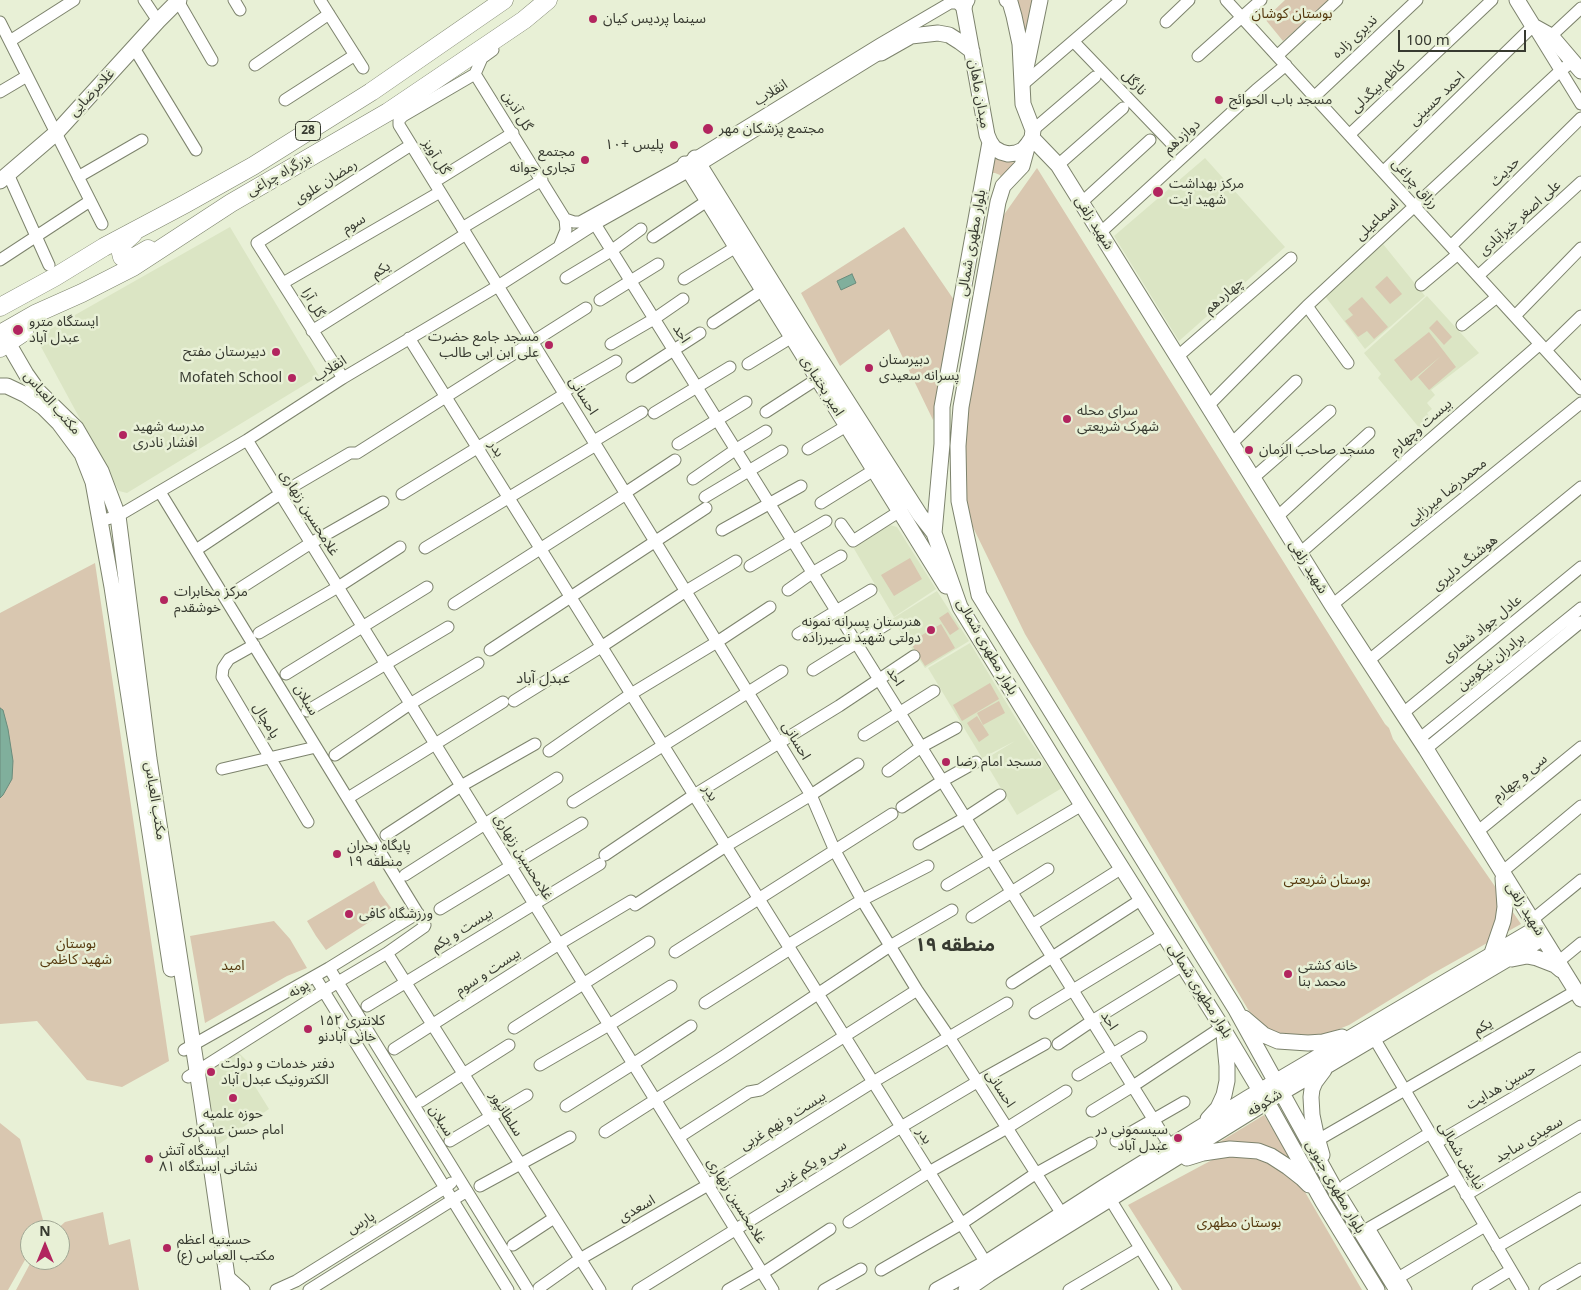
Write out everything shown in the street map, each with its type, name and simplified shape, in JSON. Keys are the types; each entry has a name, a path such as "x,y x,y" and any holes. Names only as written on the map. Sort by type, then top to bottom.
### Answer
{"highway":[{"name":"بزرگراه چراغی","path":"0,307 253,166 371,92 504,0"},
{"name":"بزرگراه چراغی","path":"3,342 35,314 133,267 230,203 388,112 521,25 548,0"},
{"path":"141,227 122,244 120,249 122,257 134,257 193,227"}],"main road":[{"name":"غلامرضایی","path":"4,177 56,133 179,0"},
{"path":"1007,0 1010,2 1020,44 1023,104 1031,122 1031,137"},
{"path":"1021,86 1029,60 1040,0"},
{"path":"1517,0 1533,26 1551,36 1576,66"},
{"name":"میدان ماهان","path":"964,3 987,135 990,142 994,148 1008,154 1023,150 1031,137"},
{"path":"881,53 910,36 938,33 949,35 972,51"},
{"name":"بلوار مطهری شمالی","path":"1031,137 1022,166 1004,186 998,202 961,407 959,501 979,594 1234,1008 1279,1088"},
{"name":"شهید زلفی","path":"1031,137 1058,165 1277,518 1422,744 1578,995"},
{"name":"بلوار مطهری شمالی","path":"990,142 942,407 942,444 934,533 960,607 1082,805 1165,934 1264,1097"},
{"name":"امیر بختیاری","path":"692,164 707,201 736,247 769,293 792,337 818,379 853,422 874,470 960,607"},
{"name":"امیر بختیاری","path":"692,164 769,293 853,422 934,533"},
{"path":"983,182 994,178 999,180 1004,186"},
{"name":"مکتب العباس","path":"3,342 38,391 76,428 100,471 118,516 144,760"},
{"name":"مکتب العباس","path":"0,386 7,386 26,395 44,407 59,423 82,454 93,482 144,760 193,1074 221,1290"},
{"path":"1502,872 1505,908 1495,960 1527,956 1561,967"},
{"name":"شکوفه","path":"1279,1088 1338,1059 1374,1038 1495,960 1537,929"},
{"name":"شکوفه","path":"988,1268 1110,1199 1166,1164 1358,1033 1495,960"},
{"path":"1234,1008 1253,1027 1278,1042 1324,1042 1358,1033"},
{"path":"1190,1134 1218,1108 1224,1095 1227,1081 1227,1066 1222,1027"},
{"path":"1338,1059 1319,1075 1312,1088 1312,1115 1318,1140 1340,1188"},
{"name":"بلوار مطهری جنوبی","path":"1279,1088 1398,1284"},
{"name":"شکوفه","path":"988,1268 1062,1214 1170,1146 1264,1097"},
{"name":"بلوار مطهری جنوبی","path":"1264,1097 1323,1202 1376,1290"},
{"name":"مکتب العباس","path":"202,1136 229,1290"},
{"path":"1166,1164 1215,1151 1244,1149 1258,1151 1271,1156 1288,1167 1302,1178 1323,1202"},
{"path":"937,1290 988,1268"},
{"path":"966,1290 988,1268"}],"street":[{"path":"10,41 74,0"},
{"path":"144,0 158,21"},
{"path":"179,0 212,60"},
{"path":"234,0 240,10"},
{"path":"321,0 363,68"},
{"path":"1021,86 1121,0"},
{"path":"1166,22 1189,0"},
{"name":"رزاق چراغی","path":"1226,0 1581,389"},
{"path":"1198,56 1261,0"},
{"path":"1277,56 1336,0"},
{"name":"ندیری زاده","path":"1314,97 1417,0"},
{"name":"کاظم بیگدلی","path":"1349,135 1492,0"},
{"name":"انقلاب","path":"100,521 118,516 160,492 343,378 498,286 880,44 950,3 964,3"},
{"path":"1551,36 1581,8"},
{"path":"255,66 329,14"},
{"path":"0,22 102,224"},
{"path":"476,74 482,58 521,25"},
{"path":"1533,26 1581,104"},
{"name":"احمد حسینی","path":"1383,172 1533,26"},
{"name":"نازگل","path":"1074,42 1172,145"},
{"path":"134,48 196,150"},
{"name":"انقلاب","path":"566,219 580,222 692,164 881,53"},
{"path":"285,100 355,55"},
{"name":"دوازدهم","path":"1100,233 1286,66"},
{"name":"اسماعیلی","path":"1208,406 1307,306 1560,71 1576,66"},
{"name":"گل آذین","path":"476,74 566,219"},
{"name":"گل آویز","path":"476,74 403,116 399,120 398,125 498,286"},
{"path":"0,92 28,76"},
{"path":"1031,137 1095,77"},
{"path":"1058,165 1123,108"},
{"name":"حدیث","path":"1421,285 1581,118"},
{"name":"سوم","path":"283,282 437,187 513,133"},
{"path":"78,177 142,140"},
{"path":"1081,203 1150,140"},
{"name":"رمضان علوی","path":"258,243 411,145"},
{"path":"4,177 50,265"},
{"name":"یکم","path":"312,331 542,180"},
{"name":"علی اصغر خیرآبادی","path":"1478,276 1581,182"},
{"path":"0,260 90,201"},
{"path":"654,237 707,201"},
{"path":"559,247 566,230 566,219"},
{"name":"احد","path":"595,224 1170,1146"},
{"path":"566,278 641,229"},
{"name":"گل آرا","path":"258,243 343,378"},
{"path":"684,279 736,247"},
{"path":"1515,316 1581,248"},
{"name":"چهاردهم","path":"1177,356 1291,258"},
{"path":"600,300 658,264"},
{"name":"احسانی","path":"498,286 811,795 835,851 862,900 917,990 1062,1214"},
{"path":"713,323 769,293"},
{"path":"1462,325 1497,297"},
{"path":"611,344 654,319 683,299"},
{"path":"1307,306 1348,363"},
{"path":"196,550 280,494 350,453 357,453 586,308"},
{"name":"بیست وچهارم","path":"1300,553 1581,316"},
{"path":"632,377 700,333"},
{"path":"748,364 792,337"},
{"name":"بدر","path":"409,338 988,1268"},
{"path":"402,494 616,362"},
{"path":"654,413 730,367"},
{"path":"766,412 818,379"},
{"path":"1231,444 1296,381"},
{"path":"678,444 746,402"},
{"name":"محمدرضا میرزایی","path":"1332,605 1581,403"},
{"path":"1253,478 1330,411"},
{"path":"425,548 642,412"},
{"path":"808,449 853,422"},
{"path":"693,479 735,450 766,432"},
{"path":"1277,518 1369,433"},
{"name":"غلامحسین زنهاری","path":"246,440 773,1290"},
{"path":"490,650 655,541 748,470 782,451"},
{"path":"454,604 541,550 675,460"},
{"path":"821,503 874,470"},
{"path":"722,530 801,486"},
{"name":"هوشنگ دلیری","path":"1368,661 1581,487"},
{"name":"سبلان","path":"160,492 426,925"},
{"path":"225,598 311,543 383,502"},
{"path":"842,524 853,541 900,511"},
{"path":"750,566 826,521"},
{"path":"259,633 338,587 400,547"},
{"path":"788,590 841,556"},
{"path":"348,798 435,744 602,647 686,591 736,561"},
{"name":"عادل جواد شعاری","path":"1402,714 1581,567"},
{"path":"286,674 427,587"},
{"path":"798,634 871,590"},
{"path":"549,751 631,694 717,642 770,607"},
{"name":"برادران نیکوبین","path":"1422,744 1581,608"},
{"name":"برادران نیکوبین","path":"1422,744 1581,622"},
{"path":"813,670 887,624"},
{"path":"307,711 448,627"},
{"name":"پامچال","path":"254,645 229,659 223,668 222,677 308,822"},
{"name":"بیست و یکم","path":"406,983 602,860 694,794 838,706 914,656"},
{"path":"335,754 410,704 478,663"},
{"path":"573,802 782,671"},
{"path":"864,735 934,690"},
{"path":"888,771 921,747 956,728"},
{"path":"386,835 461,786 535,744"},
{"path":"222,769 316,747"},
{"name":"سی و چهارم","path":"1477,832 1581,747"},
{"path":"675,952 942,781 976,762"},
{"name":"بیست و سوم","path":"432,1025 559,944 633,903 811,795 858,764"},
{"path":"405,875 557,778"},
{"path":"919,844 965,818 1000,795"},
{"path":"946,885 1082,805"},
{"path":"1502,872 1581,806"},
{"path":"440,909 582,823"},
{"path":"705,1003 862,900 928,866"},
{"path":"1032,925 1122,868"},
{"path":"972,917 1048,869"},
{"path":"1537,929 1581,880"},
{"path":"1012,982 1142,899"},
{"path":"605,1132 890,946 952,910"},
{"name":"پونه","path":"188,1048 315,977 418,913"},
{"name":"پونه","path":"193,1074 387,953 426,925"},
{"path":"1035,1013 1165,934"},
{"path":"514,1028 649,942"},
{"path":"1561,967 1581,943"},
{"name":"سلطانپور","path":"387,953 600,1290"},
{"path":"1058,1044 1183,965"},
{"name":"سبلان","path":"329,968 458,1177 534,1289"},
{"path":"315,977 508,1290"},
{"path":"366,1006 406,983"},
{"path":"540,1065 671,986"},
{"path":"679,1137 749,1092 760,1090 917,990"},
{"name":"یکم","path":"1318,1140 1404,1090 1578,995"},
{"name":"بیست و نهم غربی","path":"708,1185 873,1082 1007,1003"},
{"path":"394,1048 432,1025"},
{"path":"566,1106 691,1026"},
{"path":"1092,1111 1222,1027"},
{"path":"1078,1076 1141,1036"},
{"name":"نیایش شمالی","path":"1374,1038 1523,1290"},
{"name":"سی و یکم غربی","path":"638,1290 901,1127 1045,1044"},
{"path":"421,1101 509,1045"},
{"name":"حسین هدایت","path":"1340,1188 1581,1058"},
{"path":"849,1222 929,1172 1007,1128 1066,1090"},
{"path":"450,1141 527,1095"},
{"path":"1116,1141 1184,1102"},
{"name":"سعیدی ساجد","path":"1466,1195 1581,1126"},
{"path":"480,1186 570,1138"},
{"path":"881,1270 961,1224 1036,1174 1091,1143"},
{"name":"پارس","path":"276,1290 298,1286 445,1188 458,1177"},
{"path":"1406,1290 1398,1284 1369,1228 1456,1178"},
{"name":"اسعدی","path":"534,1289 580,1259 708,1185"},
{"path":"309,1290 467,1191"},
{"path":"1497,1247 1581,1198"},
{"path":"1110,1199 1166,1290"},
{"path":"513,1245 554,1218"},
{"path":"1398,1284 1485,1226"},
{"path":"728,1290 762,1272 830,1229"},
{"path":"1069,1290 1140,1248"},
{"path":"824,1290 861,1269"},
{"path":"1545,1290 1581,1269"},
{"path":"1478,1290 1511,1270"},
{"path":"227,1275 244,1290"}],"shaded area":[{"path":"1205,158 1285,247 1179,341 1114,236"},
{"path":"230,227 319,376 127,493 119,491 40,345 45,332"},
{"path":"1383,244 1425,296 1365,349 1325,296"},
{"path":"852,274 856,283 841,290 837,281"},
{"path":"1427,296 1479,353 1431,390 1435,395 1427,403 1432,409 1427,413 1432,420 1421,430 1378,378 1381,374 1364,353"},
{"path":"890,525 897,527 936,589 894,617 853,547"},
{"name":"هنرستان پسرانه نمونه دولتی شهید نصیرزاده","path":"937,591 969,641 925,668 892,619"},
{"path":"970,643 1026,735 1062,788 1017,815 984,760 1015,741 982,758 928,668"},
{"path":"0,708 3,710 8,729 13,761 12,779 0,798"},
{"name":"حوزه علمیه امام حسن عسکری","path":"237,1051 250,1064 243,1067 269,1109 212,1149 202,1087 209,1071"}],"green space":[{"path":"1013,0 1034,0 1023,58"},
{"name":"بوستان کوشان","path":"1285,0 1330,0 1283,41 1265,19"},
{"path":"993,151 1008,161 1015,163 1001,178 1000,175 992,173"},
{"name":"بوستان شریعتی","path":"1037,168 1389,728 1393,739 1521,924 1432,974 1349,1025 1324,1035 1290,1038 1271,1031 1249,1011 1025,634 969,519 960,453 1003,216"},
{"path":"904,227 954,300 933,420 889,329 840,366 801,293"},
{"path":"1387,276 1402,294 1390,304 1375,287"},
{"path":"1362,297 1388,327 1374,339 1367,331 1358,337 1345,321 1353,315 1348,309"},
{"path":"1437,320 1452,337 1444,345 1429,328"},
{"path":"1429,332 1456,367 1429,390 1418,377 1441,356 1411,381 1394,360"},
{"path":"910,558 922,579 894,596 881,575"},
{"name":"بوستان شهید کاظمی","path":"95,563 169,1061 122,1087 87,1080 37,1021 0,1024 0,613"},
{"path":"948,612 959,629 950,635 939,618"},
{"path":"941,624 955,648 925,666 910,642"},
{"path":"990,683 999,699 962,721 953,705"},
{"path":"999,701 1005,713 983,725 977,713"},
{"path":"977,716 989,735 979,742 967,723"},
{"name":"ورزشگاه کافی","path":"374,881 391,908 326,950 307,921"},
{"name":"امید","path":"274,921 290,939 307,968 287,976 205,1023 190,936"},
{"path":"1264,1115 1294,1162 1213,1146"},
{"path":"0,1123 20,1139 43,1220 20,1220 20,1269 8,1290 0,1290"},
{"name":"بوستان مطهری","path":"1228,1156 1259,1157 1298,1180 1362,1290 1182,1290 1128,1205 1212,1160"},
{"path":"103,1212 109,1245 130,1239 139,1290 16,1290 27,1270 70,1270 70,1221"}],"place":[{"name":"سینما پردیس کیان","path":"593,19"},
{"name":"مسجد باب الحوائج","path":"1219,100"},
{"name":"مجتمع پزشکان مهر","path":"708,129"},
{"name":"پلیس +۱۰","path":"674,145"},
{"name":"مجتمع تجاری جوانه","path":"585,160"},
{"name":"مرکز بهداشت شهید آیت","path":"1158,192"},
{"name":"ایستگاه مترو عبدل آباد","path":"18,330"},
{"name":"مسجد جامع حضرت علی ابن ابی طالب","path":"549,345"},
{"name":"دبیرستان مفتح","path":"276,352"},
{"name":"دبیرستان پسرانه سعیدی","path":"869,368"},
{"name":"Mofateh School","path":"292,378"},
{"name":"سرای محله شهرک شریعتی","path":"1067,419"},
{"name":"مدرسه شهید افشار نادری","path":"123,435"},
{"name":"مسجد صاحب الزمان","path":"1249,450"},
{"name":"مرکز مخابرات خوشقدم","path":"164,600"},
{"name":"هنرستان پسرانه نمونه دولتی شهید نصیرزاده","path":"931,630"},
{"name":"مسجد امام رضا","path":"946,762"},
{"name":"پایگاه بحران منطقه ۱۹","path":"337,854"},
{"name":"ورزشگاه کافی","path":"349,914"},
{"name":"خانه کشتی محمد بنا","path":"1288,974"},
{"name":"کلانتری ۱۵۲ خانی آبادنو","path":"308,1029"},
{"name":"دفتر خدمات و دولت الکترونیک عبدل آباد","path":"211,1072"},
{"name":"حوزه علمیه امام حسن عسکری","path":"233,1098"},
{"name":"سیسمونی در عبدل آباد","path":"1178,1138"},
{"name":"ایستگاه آتش نشانی ایستگاه ۸۱","path":"149,1159"},
{"name":"حسینیه اعظم مکتب العباس (ع)","path":"167,1248"}],"district":[{"name":"عبدل آباد","path":"543,679"},
{"name":"منطقه ۱۹","path":"955,946"}]}
